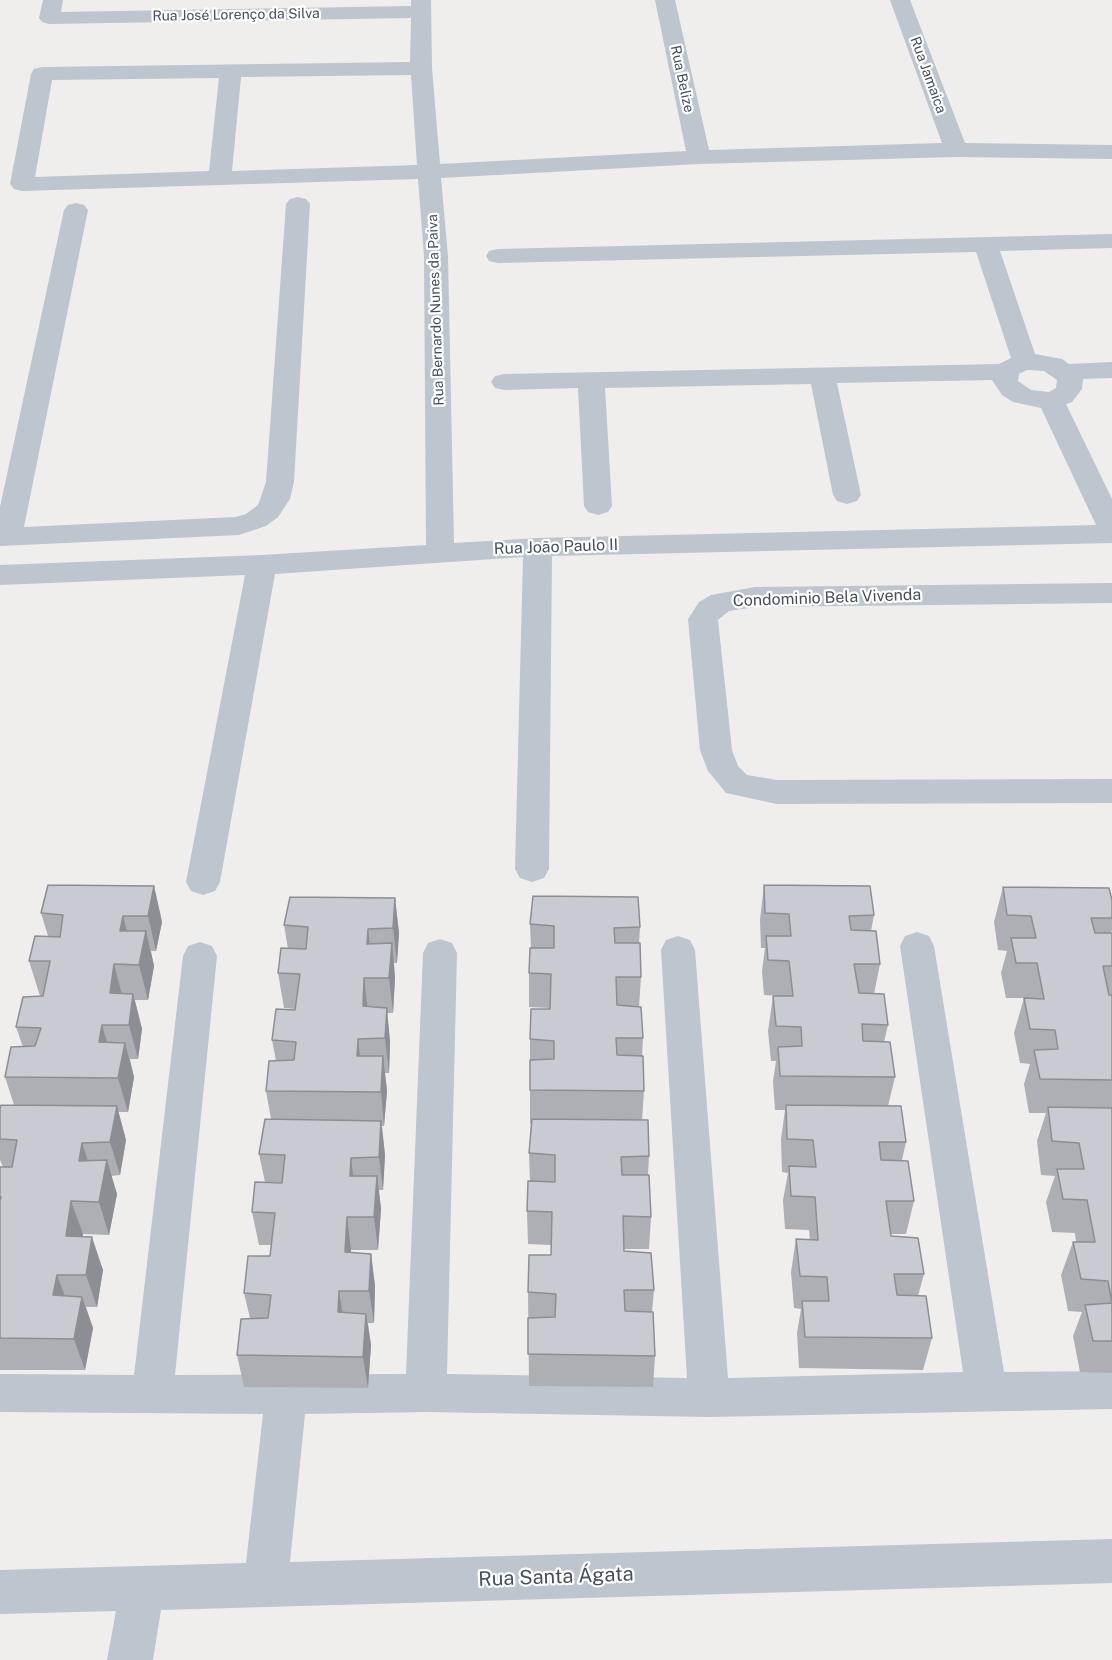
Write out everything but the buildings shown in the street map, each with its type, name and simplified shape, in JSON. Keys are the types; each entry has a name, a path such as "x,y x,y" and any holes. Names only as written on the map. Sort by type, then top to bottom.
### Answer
{"street":[{"name":"Rua Belize","path":"665,0 699,157"},
{"name":"Rua Jamaica","path":"900,0 956,150"},
{"name":"Rua José Lorenço da Silva","path":"51,9 422,6"},
{"name":"Rua Bernardo Nunes da Paiva","path":"422,6 421,68 436,256 440,552"},
{"path":"421,68 42,74 22,184 430,172 699,157 956,150 1112,152"},
{"path":"220,178 231,71"},
{"path":"76,210 4,537 239,526 256,520 268,511 276,499 280,482 298,204"},
{"path":"498,256 1112,241"},
{"path":"504,382 822,375 1015,367 1039,362 1053,365 1064,372 1070,380 1070,389 1063,396 1051,400 1036,400 1022,396 1011,389 1005,381 1015,367 986,245"},
{"path":"1064,372 1112,370"},
{"path":"822,375 847,495"},
{"path":"591,381 598,506"},
{"path":"1051,400 1112,528"},
{"name":"Rua João Paulo II","path":"0,575 262,565 538,547 679,542 1112,534"},
{"path":"532,869 538,547"},
{"path":"203,882 262,565"},
{"name":"Condominio Bela Vivenda","path":"1112,593 755,597 721,602 710,609 703,618 716,750 724,771 737,785 786,792 1112,791"},
{"path":"917,946 986,1390"},
{"path":"678,950 709,1398"},
{"path":"426,1394 440,953"},
{"path":"153,1393 200,956"},
{"path":"0,1393 426,1394 709,1398 986,1390 1112,1390"},
{"path":"264,1586 286,1395"},
{"name":"Rua Santa Ágata","path":"0,1592 1112,1561"},
{"path":"130,1660 142,1589"}]}
